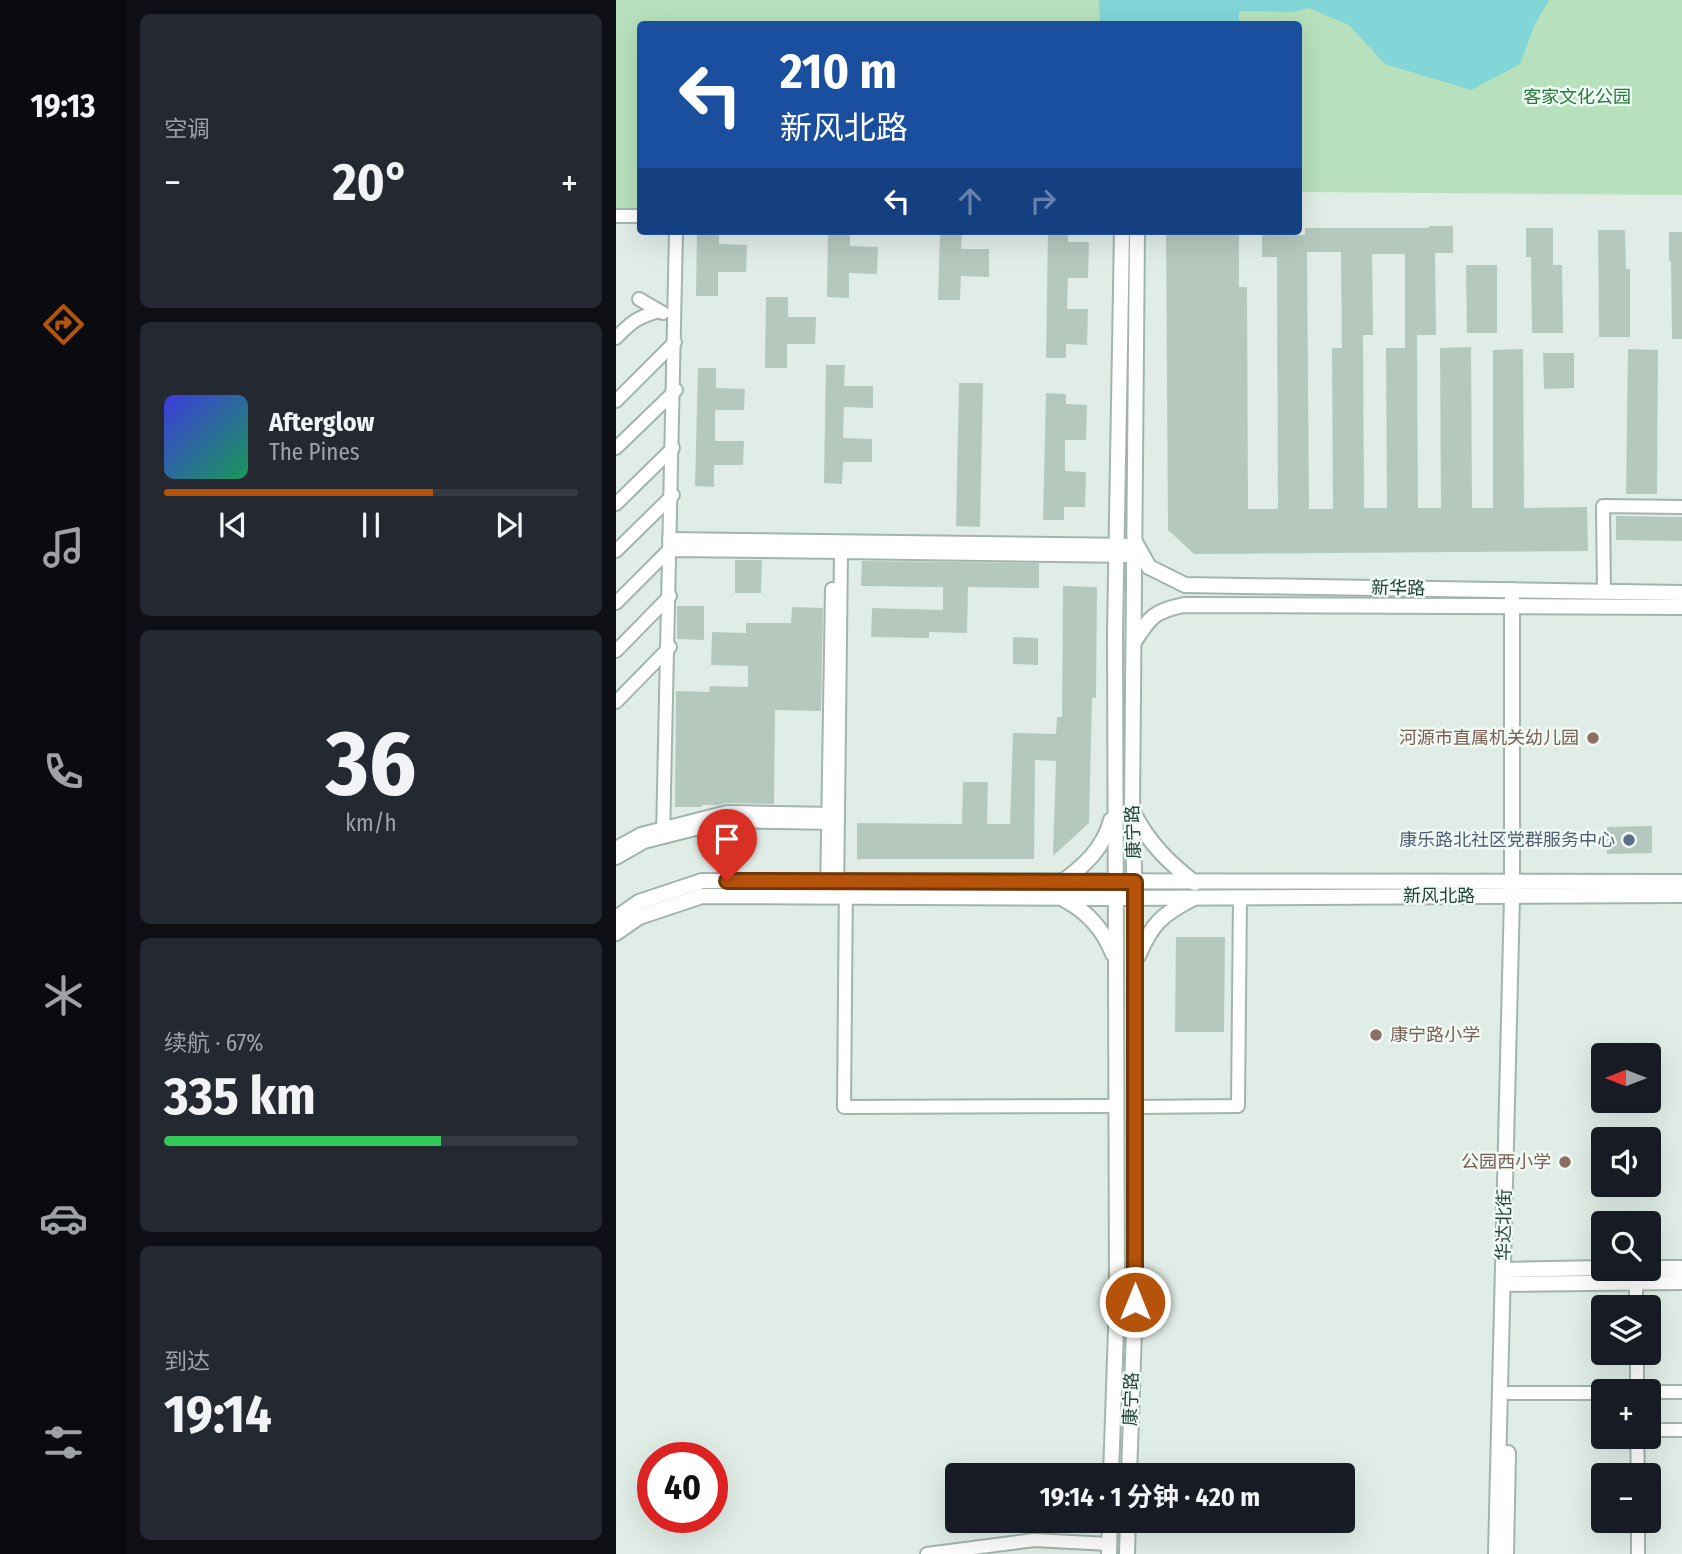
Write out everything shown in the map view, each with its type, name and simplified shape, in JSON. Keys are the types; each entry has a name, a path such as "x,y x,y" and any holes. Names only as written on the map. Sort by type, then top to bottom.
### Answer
{"street":[{"path":"616,216 637,216"},
{"path":"616,222 637,222"},
{"path":"676,341 674,320 679,235"},
{"path":"665,832 679,235"},
{"name":"康宁路","path":"1111,1463 1117,1301 1114,809 1122,235"},
{"name":"康宁路","path":"1129,1463 1135,1302 1135,882 1132,809 1137,235"},
{"path":"639,299 674,320"},
{"path":"616,338 629,324 659,311"},
{"path":"616,401 676,341"},
{"path":"616,448 675,391"},
{"path":"616,504 674,447"},
{"path":"616,551 673,496"},
{"path":"1604,592 1603,506 1682,507"},
{"path":"616,603 672,544 1116,550 1134,547"},
{"path":"837,547 833,818 844,1107 1117,1106"},
{"name":"新华路","path":"1134,547 1149,567 1185,585 1682,593"},
{"name":"华达北街","path":"1496,1554 1507,1277 1516,889 1516,590"},
{"path":"616,651 670,596"},
{"name":"新华路","path":"1133,643 1148,620 1165,608 1184,605 1682,607"},
{"path":"616,702 669,648"},
{"path":"1062,883 1094,853 1107,834 1114,809"},
{"path":"1132,809 1158,850 1195,890"},
{"path":"616,848 640,834 727,821 833,818"},
{"path":"616,858 665,832"},
{"name":"新风北路","path":"616,918 639,902 702,881 1061,898 1116,890 1135,882 1240,897 1682,882"},
{"name":"新风北路","path":"616,933 639,917 702,895 837,889 1062,883 1116,890 1135,898 1195,890 1516,889 1682,895"},
{"name":"新风北路","path":"1135,964 1158,921 1195,890"},
{"path":"1135,1107 1238,1106 1240,897"},
{"path":"1061,898 1079,908 1094,923 1107,939 1117,963"},
{"path":"1661,1268 1682,1268"},
{"path":"1507,1277 1591,1269"},
{"path":"1507,1277 1636,1283 1682,1282"},
{"name":"华达北街","path":"1506,1554 1510,1393 1507,1277"},
{"path":"1636,1283 1636,1295"},
{"path":"1661,1392 1682,1392"},
{"path":"1510,1393 1591,1393"},
{"path":"1661,1430 1682,1430"},
{"path":"1127,1554 1128,1533"},
{"path":"1638,1533 1638,1554"},
{"path":"927,1554 1034,1540 1109,1549"}],"green space":[{"name":"客家文化公园","path":"616,0 1682,0 1682,195 1302,192 1302,21 637,21 637,213 616,213"}],"water":[{"path":"1099,0 1549,0 1535,24 1520,64 1471,90 1385,64 1349,25 1309,8 1293,12 1239,11 1239,21 1100,21"}],"building":[{"path":"1453,226 1453,253 1435,253 1436,335 1417,335 1418,508 1441,508 1440,348 1471,347 1472,508 1493,508 1493,350 1523,349 1524,508 1587,507 1588,551 1194,554 1168,530 1166,235 1239,235 1239,287 1247,287 1248,509 1278,509 1277,257 1262,257 1262,235 1305,235 1305,228","holes":["1307,252 1341,252 1342,348 1332,348 1333,509 1309,509","1372,254 1405,254 1405,348 1386,348 1387,508 1364,508 1363,335 1373,335"]},
{"path":"1526,228 1553,228 1553,265 1562,265 1563,333 1532,333 1531,257 1526,257"},
{"path":"1598,230 1625,230 1626,269 1630,269 1630,337 1599,337"},
{"path":"1669,232 1682,232 1682,339 1672,339"},
{"path":"697,235 719,235 719,244 747,245 746,272 718,272 718,296 696,296"},
{"path":"828,235 850,235 850,246 878,247 877,274 849,273 849,298 827,297"},
{"path":"940,235 962,235 961,249 989,249 989,277 961,276 960,300 938,300"},
{"path":"1048,235 1068,235 1068,242 1089,242 1088,278 1068,278 1067,309 1088,309 1087,345 1066,344 1066,358 1046,358"},
{"path":"1466,265 1497,265 1497,333 1467,333"},
{"path":"766,297 788,297 788,317 816,317 815,344 787,344 787,368 765,368"},
{"path":"1628,349 1658,350 1657,494 1626,494"},
{"path":"1543,353 1574,353 1574,388 1544,389"},
{"path":"826,365 845,365 844,386 873,386 873,408 844,407 843,438 872,439 872,462 843,462 842,484 824,483"},
{"path":"698,368 716,368 716,388 745,389 744,410 715,410 715,441 744,441 743,465 714,465 714,487 695,486"},
{"path":"959,383 983,383 980,527 956,526"},
{"path":"1046,393 1066,394 1066,404 1087,405 1086,440 1065,440 1065,471 1086,472 1085,507 1064,507 1064,520 1043,520"},
{"path":"1616,516 1682,517 1682,541 1616,540"},
{"path":"735,560 762,560 761,593 735,593"},
{"path":"862,561 1039,563 1039,588 968,587 967,633 929,632 929,638 871,637 872,608 943,610 943,587 861,586"},
{"path":"1063,586 1097,587 1096,698 1092,698 1089,823 1053,856 1056,761 1035,760 1034,859 857,859 857,823 962,824 963,782 988,782 987,824 1010,824 1013,733 1056,734 1057,717 1062,717"},
{"path":"677,606 704,606 704,640 677,639"},
{"path":"792,607 823,608 821,711 775,710 774,804 727,803 675,807 676,691 709,692 710,686 748,687 748,666 711,665 712,632 746,633 746,623 791,623"},
{"path":"1013,637 1038,638 1038,665 1013,664"},
{"name":"康乐路北社区党群服务中心","path":"1652,826 1652,853 1607,854 1607,827"},
{"path":"1176,937 1225,937 1224,1032 1175,1032"}],"place":[{"name":"河源市直属机关幼儿园","path":"1593,738"},
{"name":"康乐路北社区党群服务中心","path":"1629,840"},
{"name":"康宁路小学","path":"1376,1035"},
{"name":"公园西小学","path":"1565,1162"}],"route":[{"path":"727,881 1135,882 1135,1302"}]}
